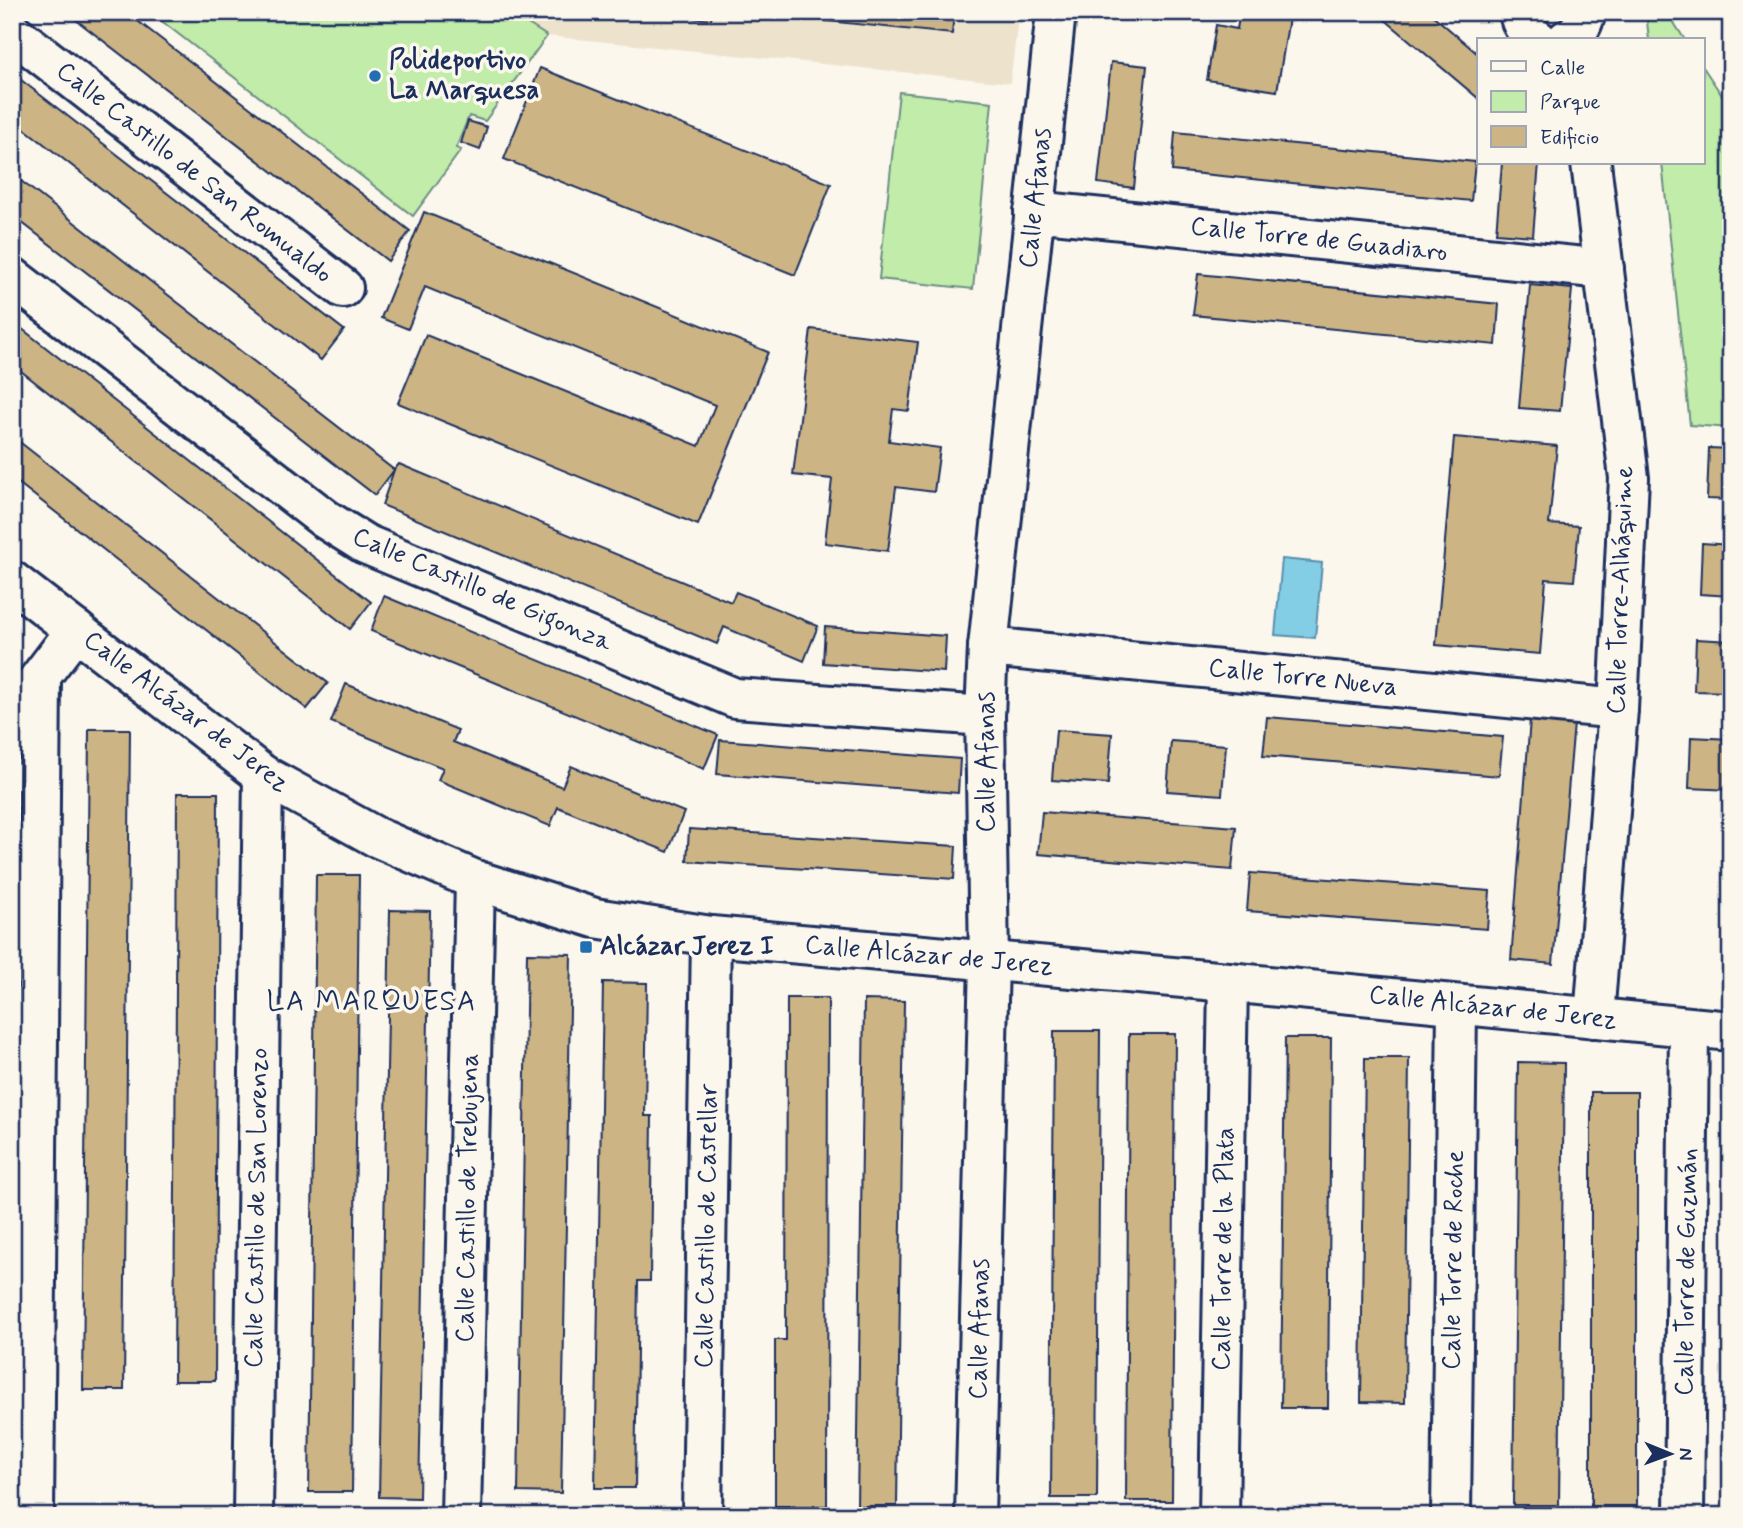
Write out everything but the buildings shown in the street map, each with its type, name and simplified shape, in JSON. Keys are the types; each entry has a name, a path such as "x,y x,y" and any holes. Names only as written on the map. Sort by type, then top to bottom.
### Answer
{"street":[{"name":"Calle Afanas","path":"975,1516 989,961 985,716 988,648 1056,12"},
{"path":"1519,12 1522,25 1535,38"},
{"path":"1571,38 1579,31 1586,12"},
{"name":"Calle Castillo de San Romualdo","path":"12,32 342,288"},
{"name":"Calle Torre-Alháquime","path":"1591,164 1629,478 1618,709 1594,1018"},
{"name":"Calle Torre de Guadiaro","path":"1034,211 1604,268"},
{"name":"Calle Castillo de Gigonza","path":"12,277 325,519 365,544 735,698 985,716"},
{"name":"Calle Alcázar de Jerez","path":"12,581 263,775 376,837 475,880 595,918 711,936 1228,982 1731,1031"},
{"path":"12,713 76,630"},
{"name":"Calle Torre Nueva","path":"988,648 1618,709"},
{"path":"34,1516 41,677"},
{"name":"Calle Castillo de San Lorenzo","path":"253,1516 263,775"},
{"name":"Calle Castillo de Trebujena","path":"461,1516 475,880"},
{"name":"Calle Castillo de Castellar","path":"702,1516 711,936"},
{"name":"Calle Torre de la Plata","path":"1219,1516 1228,982"},
{"name":"Calle Torre de Roche","path":"1451,1516 1457,1005"},
{"name":"Calle Torre de Guzmán","path":"1684,1516 1689,1028"}],"shaded area":[{"path":"509,12 1019,12 1010,83 547,36"}],"green space":[{"name":"Polideportivo La Marquesa","path":"150,12 509,12 547,36 485,121 469,116 456,148 461,150 413,216"},
{"path":"1646,12 1667,12 1684,38 1649,38"},
{"path":"1704,68 1731,109 1731,428 1690,425 1662,164 1704,164"},
{"path":"899,92 992,102 973,289 879,279"}],"water":[{"path":"1282,559 1322,563 1315,638 1275,635"}],"place":[{"name":"Polideportivo La Marquesa","path":"375,76"},
{"name":"Alcázar Jerez I","path":"586,947"}],"district":[{"name":"LA MARQUESA","path":"372,1002"}]}
